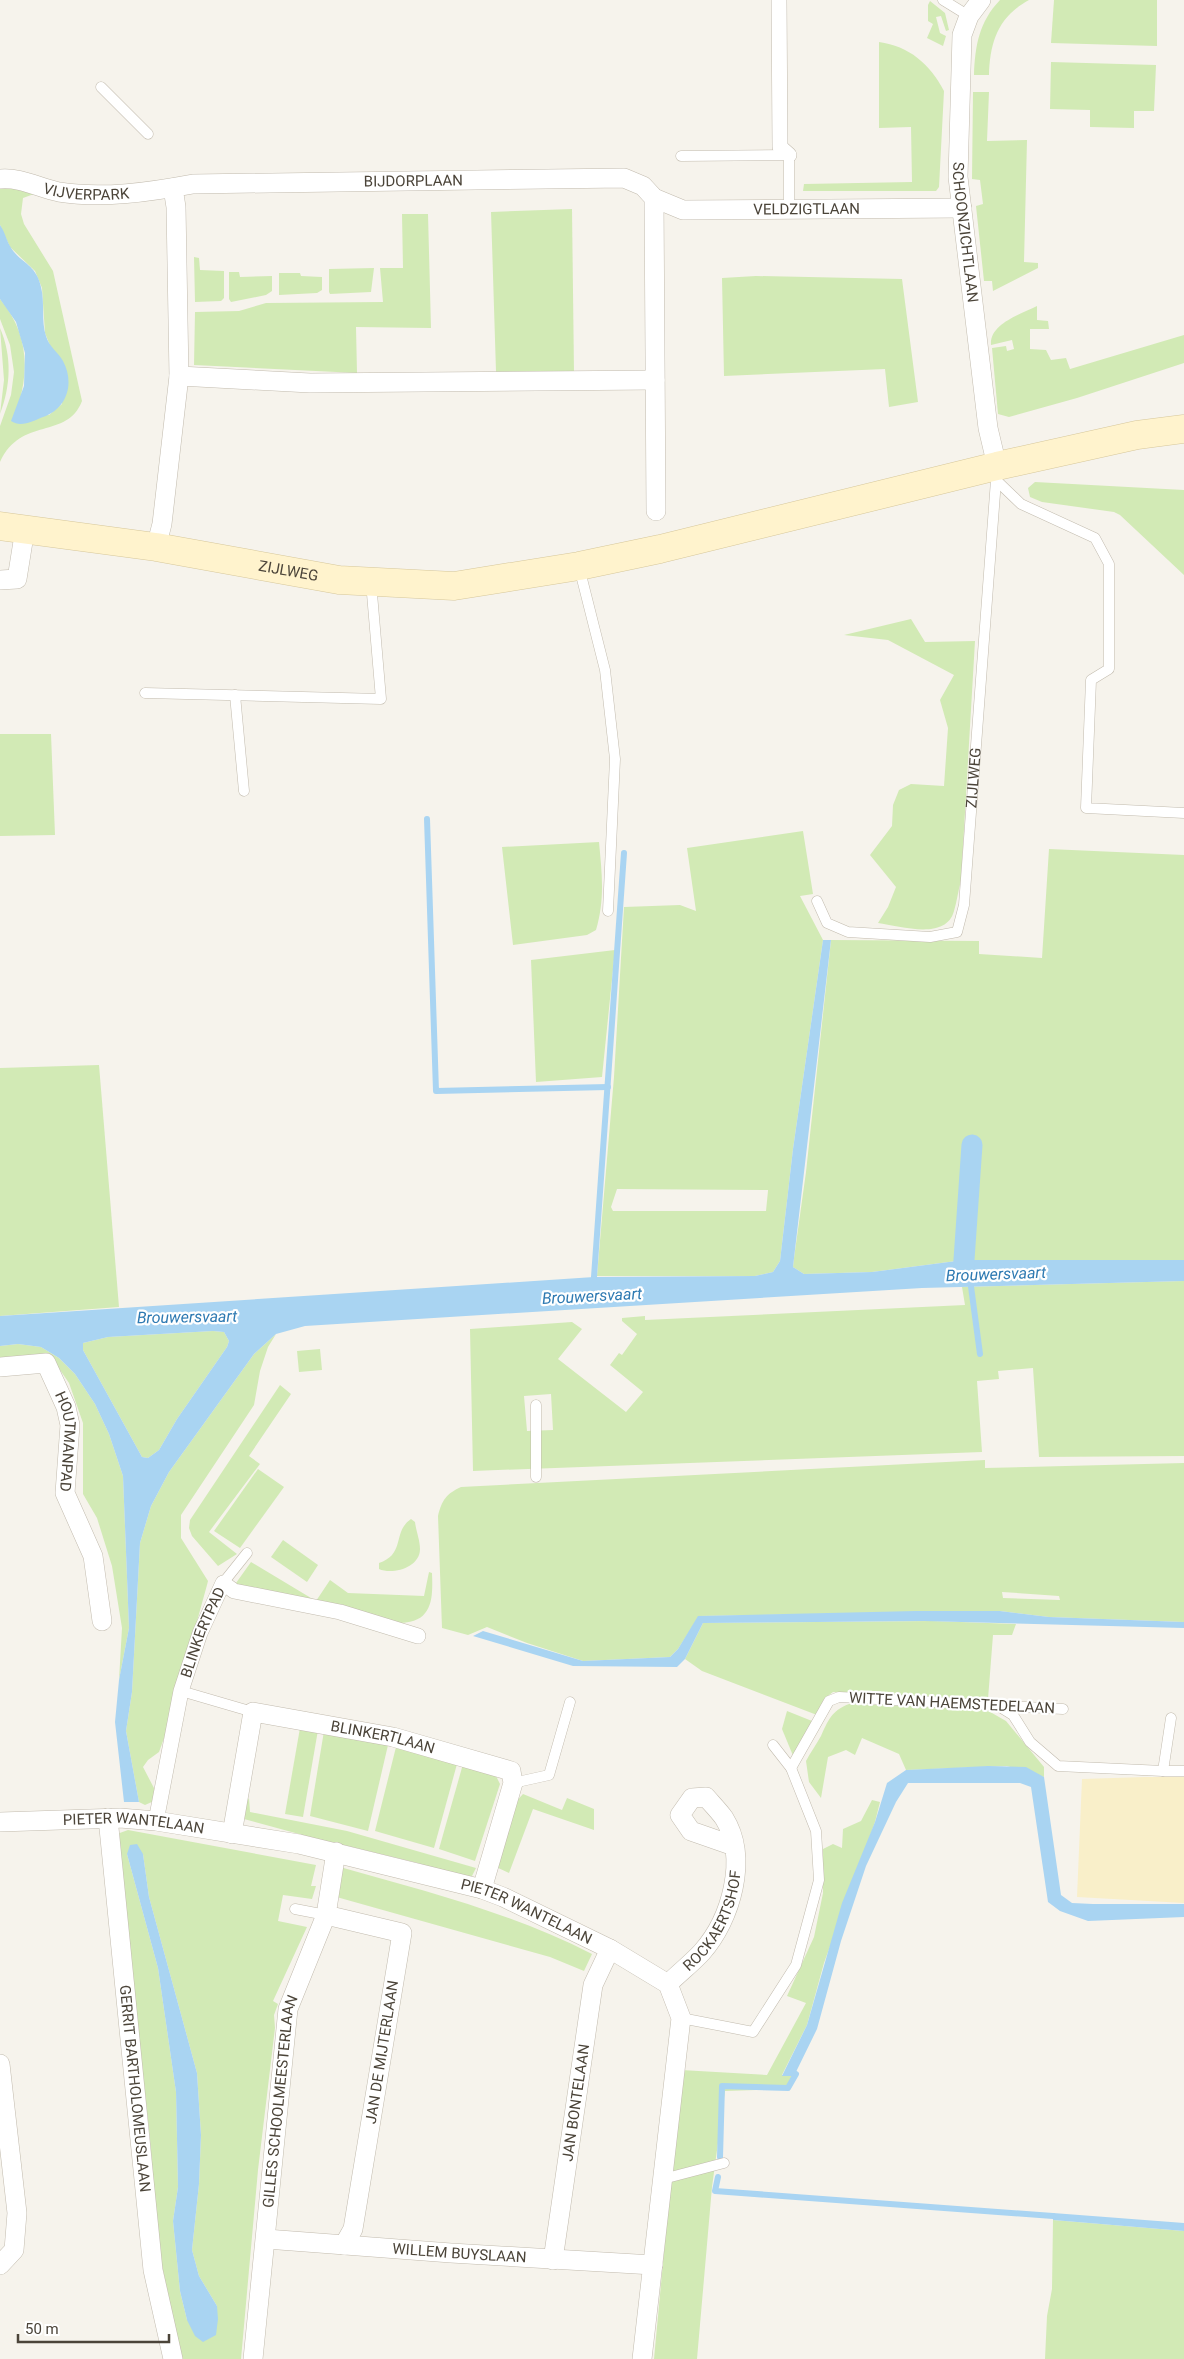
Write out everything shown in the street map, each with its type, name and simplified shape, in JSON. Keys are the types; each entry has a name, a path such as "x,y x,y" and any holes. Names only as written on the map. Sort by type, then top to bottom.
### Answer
{"main road":[{"name":"ZIJLWEG","path":"12,528 156,547 339,580 454,586 579,566 686,543 997,473 1137,435 1184,429"}],"street":[{"path":"778,0 780,147 789,155"},
{"name":"SCHOONZICHTLAAN","path":"981,0 969,16 962,34 959,83 958,177 988,428 997,473"},
{"name":"VIJVERPARK","path":"0,179 9,178 30,182 59,192 90,194 158,191 173,188"},
{"name":"BIJDORPLAAN","path":"173,188 193,184 624,178 643,186 654,198"},
{"path":"156,547 162,524 179,376 176,207 173,188"},
{"path":"654,198 656,511"},
{"name":"VELDZIGTLAAN","path":"654,198 683,210 962,208"},
{"path":"179,376 310,383 655,380"},
{"path":"0,580 17,579 12,528"},
{"name":"HOUTMANPAD","path":"0,1367 46,1363 66,1407 70,1425 66,1493 93,1556 102,1621"},
{"name":"BLINKERTPAD","path":"156,1822 182,1691 200,1633 223,1583 234,1591 340,1612 418,1636"},
{"path":"232,1834 253,1712"},
{"name":"BLINKERTLAAN","path":"253,1712 393,1737 511,1771 513,1783"},
{"path":"482,1889 513,1783"},
{"name":"PIETER WANTELAAN","path":"0,1822 108,1818 156,1822 299,1844 336,1852 482,1889 503,1897 610,1949 668,1984"},
{"name":"GERRIT BARTHOLOMEUSLAAN","path":"108,1818 153,2270 173,2359"},
{"name":"ROCKAERTSHOF","path":"668,1984 702,1952 718,1929 730,1898 736,1871 734,1846"},
{"name":"GILLES SCHOOLMEESTERLAAN","path":"253,2359 288,2009 326,1915 336,1852"},
{"name":"JAN DE MIJTERLAAN","path":"326,1915 402,1933 354,2229 344,2245"},
{"name":"JAN BONTELAAN","path":"553,2260 593,1985 610,1949"},
{"path":"642,2359 681,2018 668,1984"},
{"path":"0,2064 16,2213 14,2250 0,2265"},
{"name":"WILLEM BUYSLAAN","path":"266,2239 553,2260 653,2265"}],"lane":[{"path":"943,0 969,16"},
{"path":"101,87 148,134"},
{"path":"681,156 789,155 788,208"},
{"path":"997,473 1021,504 1095,538 1109,564 1109,669 1091,680 1086,808 1184,813"},
{"name":"ZIJLWEG","path":"817,901 827,923 848,932 930,937 957,932 964,906 997,473"},
{"path":"579,566 605,670 615,759 608,911"},
{"path":"145,692 381,700 371,582"},
{"path":"235,695 244,791"},
{"path":"536,1405 536,1477"},
{"path":"223,1583 247,1553"},
{"path":"182,1691 253,1712"},
{"name":"WITTE VAN HAEMSTEDELAAN","path":"791,1768 829,1701 838,1697 1063,1708"},
{"path":"513,1783 549,1775 570,1702"},
{"path":"997,1706 1013,1715 1030,1742 1058,1766 1184,1771"},
{"path":"1163,1771 1171,1718"},
{"path":"681,2018 753,2032 796,1965 819,1880 816,1832 791,1768 773,1745"},
{"path":"295,1909 326,1915"},
{"path":"663,2179 724,2163"}],"green space":[{"path":"1000,0 1029,0 1018,7 1003,22 991,52 989,75 974,75 977,44 983,26 987,17"},
{"path":"1054,0 1157,0 1157,46 1051,43"},
{"path":"930,1 945,13 949,30 946,31 941,16 936,17 940,33 946,36 943,46 927,38 933,24 928,21 928,5"},
{"path":"879,42 900,48 918,58 932,73 944,91 939,187 936,191 803,191 804,184 912,182 911,127 879,128"},
{"path":"1051,62 1156,65 1154,111 1134,111 1134,128 1090,127 1090,110 1050,109"},
{"path":"973,92 989,92 987,141 1027,140 1024,262 1038,263 1038,268 993,291 992,281 984,281 976,206 983,204 980,180 972,179"},
{"path":"0,184 34,194 23,198 21,214 24,224 53,271 82,401 75,413 66,421 31,433 20,439 9,448 0,462 0,426 11,395 14,372 10,345 0,319 0,299 15,323 23,348 25,362 19,403 49,415 62,404 62,360 51,348 45,333 42,288 35,271 10,247 0,225"},
{"path":"572,209 574,372 496,372 491,212"},
{"path":"402,214 428,214 431,328 356,327 357,373 194,365 195,312 239,311 266,303 383,302 380,268 403,268"},
{"path":"194,257 199,258 200,270 224,271 224,298 221,301 195,302"},
{"path":"374,268 371,292 330,294 329,269"},
{"path":"229,272 239,272 240,277 272,276 272,291 266,295 231,302 229,299"},
{"path":"279,273 300,273 301,276 322,277 322,290 317,293 279,295"},
{"path":"756,276 902,279 918,402 889,407 885,369 724,376 722,278"},
{"path":"1037,306 1037,320 1048,321 1049,329 1030,329 1030,349 1046,350 1051,360 1066,358 1070,369 1184,335 1184,363 1077,398 1009,417 998,414 992,348 1006,346 1007,351 1014,349 1012,340 991,345 992,338 995,331 1007,321"},
{"path":"0,328 7,349 9,371 4,403 0,414 4,380"},
{"path":"1035,482 1184,490 1184,575 1120,515 1114,512 1042,502 1030,497 1028,488"},
{"path":"911,619 925,642 975,641 961,881 954,911 949,920 942,926 932,929 878,923 888,907 896,887 870,855 892,826 893,805 899,790 911,784 944,786 948,728 940,700 954,675 888,640 844,635"},
{"path":"0,734 51,734 55,835 0,836"},
{"path":"803,831 813,894 800,896 823,940 793,1149 780,1261 773,1272 755,1276 597,1276 614,1077 624,907 680,905 696,911 687,848","holes":["617,1189 768,1190 766,1211 613,1211 611,1207"]},
{"path":"599,842 602,897 596,930 587,935 513,945 502,847"},
{"path":"1049,849 1184,855 1184,1260 964,1260 872,1272 804,1274 793,1267 806,1172 831,940 979,941 979,954 1042,958"},
{"path":"615,950 602,1077 536,1082 531,960"},
{"path":"99,1065 119,1307 0,1316 0,1068"},
{"path":"1184,1281 1184,1456 1039,1457 1033,1368 998,1371 999,1379 977,1381 982,1452 473,1471 470,1329 572,1322 582,1329 558,1359 626,1412 643,1392 610,1365 619,1353 622,1355 637,1334 622,1321 622,1318 645,1316 645,1320 965,1305 962,1287","holes":["551,1394 553,1430 527,1431 524,1396"]},
{"path":"224,1332 229,1341 227,1347 177,1419 159,1450 148,1458 142,1457 83,1350 83,1343 108,1337"},
{"path":"276,1334 268,1347 260,1371 254,1405 181,1515 181,1538 208,1581 167,1730 159,1752 148,1760 143,1767 155,1790 154,1801 145,1805 139,1802 126,1731 132,1692 140,1543 151,1506 169,1472 254,1354"},
{"path":"18,1344 41,1347 59,1358 75,1374 95,1404 109,1434 123,1476 129,1628 119,1680 122,1628 112,1566 97,1518 83,1494 83,1423 69,1383 58,1367 0,1370 0,1346"},
{"path":"320,1349 322,1370 299,1372 297,1351"},
{"path":"280,1385 291,1394 249,1456 260,1464 209,1532 237,1554 218,1566 192,1536 189,1528 190,1520"},
{"path":"985,1460 985,1468 1184,1463 1184,1622 1049,1617 1000,1611 699,1616 678,1649 670,1657 583,1661 527,1643 487,1627 468,1635 442,1628 438,1516 445,1498 461,1487","holes":["1002,1592 1059,1596 1060,1600 1003,1598"]},
{"path":"258,1469 284,1487 240,1548 214,1531"},
{"path":"411,1519 415,1522 420,1546 419,1556 410,1565 398,1570 384,1571 379,1569 379,1563 393,1554 405,1524"},
{"path":"283,1540 318,1565 307,1582 271,1557"},
{"path":"251,1562 316,1601 330,1580 348,1593 424,1596 429,1572 432,1573 431,1600 425,1613 419,1618 412,1622 401,1623 239,1587 236,1583"},
{"path":"932,1621 1016,1624 1012,1635 993,1635 988,1699 833,1692 824,1699 817,1715 702,1671 685,1659 703,1623"},
{"path":"849,1704 985,1709 1006,1721 1044,1767 1044,1777 1007,1766 906,1770 899,1754 862,1738 855,1755 846,1750 828,1757 821,1798 809,1782 806,1761 834,1713"},
{"path":"787,1711 812,1721 794,1758 782,1729"},
{"path":"300,1728 318,1730 303,1817 285,1814"},
{"path":"324,1731 388,1745 368,1831 310,1816"},
{"path":"396,1747 457,1764 434,1848 375,1831"},
{"path":"463,1764 495,1774 500,1784 475,1861 439,1849"},
{"path":"523,1794 562,1810 567,1798 594,1809 594,1830 533,1809 509,1873 494,1866 512,1806"},
{"path":"249,1798 250,1812 347,1831 476,1868 472,1876 460,1879 418,1863 244,1819 245,1805"},
{"path":"872,1800 880,1802 875,1822 824,1963 807,2025 782,2075 794,2076 790,2089 725,2091 712,2187 697,2359 654,2359 681,2070 767,2075 806,2003 787,1996 814,1937 823,1893 823,1849 833,1844 842,1848 843,1829 861,1821"},
{"path":"128,1830 316,1865 311,1886 316,1886 312,1899 283,1895 278,1921 307,1927 273,2001 278,2004 274,2015 275,2028 258,2170 241,2359 182,2359 159,2252 150,2139 117,1834","holes":["127,1854 143,1854 149,1897 197,2073 201,2135 199,2184 192,2250 199,2276 217,2306 187,2320 180,2291 173,2221 178,2187 176,2092 158,1968"]},
{"path":"340,1867 436,1894 500,1915 562,1939 592,1954 584,1971 550,1957 333,1896"},
{"path":"1053,2220 1184,2231 1184,2359 1045,2359 1047,2316 1052,2289"}],"sand":[{"path":"1184,1777 1184,1903 1077,1897 1082,1779"}],"water":[{"path":"0,225 14,252 31,268 39,279 46,336 67,369 68,386 63,402 51,413 23,424 11,421 24,386 25,353 16,322 0,299"},
{"name":"Brouwersvaart","path":"823,940 831,940 793,1267 804,1274 872,1272 964,1260 1184,1260 1184,1281 922,1288 305,1326 276,1334 254,1354 169,1472 151,1506 140,1543 132,1692 126,1731 139,1802 124,1802 115,1722 119,1680 129,1628 123,1476 109,1434 95,1404 75,1374 59,1358 41,1347 18,1344 0,1346 0,1316 594,1277 755,1276 773,1272 780,1261 793,1149","holes":["224,1332 229,1341 227,1347 177,1419 159,1450 148,1458 142,1457 83,1350 83,1343 108,1337"]},
{"path":"1000,1611 1049,1617 1184,1622 1184,1628 924,1621 703,1623 685,1659 677,1667 573,1666 473,1636 483,1631 583,1661 670,1657 678,1649 698,1616"},
{"path":"988,1766 1026,1767 1044,1777 1061,1895 1072,1903 1184,1904 1184,1917 1088,1921 1060,1911 1048,1902 1031,1787 1020,1783 908,1783 896,1802 866,1866 841,1941 817,2029 794,2076 782,2076 807,2025 842,1903 875,1822 887,1783 906,1770"},
{"path":"137,1844 143,1854 149,1897 197,2073 201,2135 199,2184 192,2250 199,2276 217,2306 218,2319 216,2335 203,2342 195,2336 187,2320 180,2291 173,2221 178,2187 176,2092 158,1968 127,1854 130,1845"},
{"path":"1053,2213 1184,2223 1184,2231 1053,2220"}],"waterway":[{"path":"427,819 436,1091 608,1087"},
{"path":"594,1277 624,853"},
{"name":"Brouwersvaart","path":"963,1274 972,1145"},
{"name":"Brouwersvaart","path":"970,1279 980,1354"},
{"path":"720,2157 722,2086 788,2088 796,2074"},
{"path":"718,2177 715,2191 1053,2216"}]}
